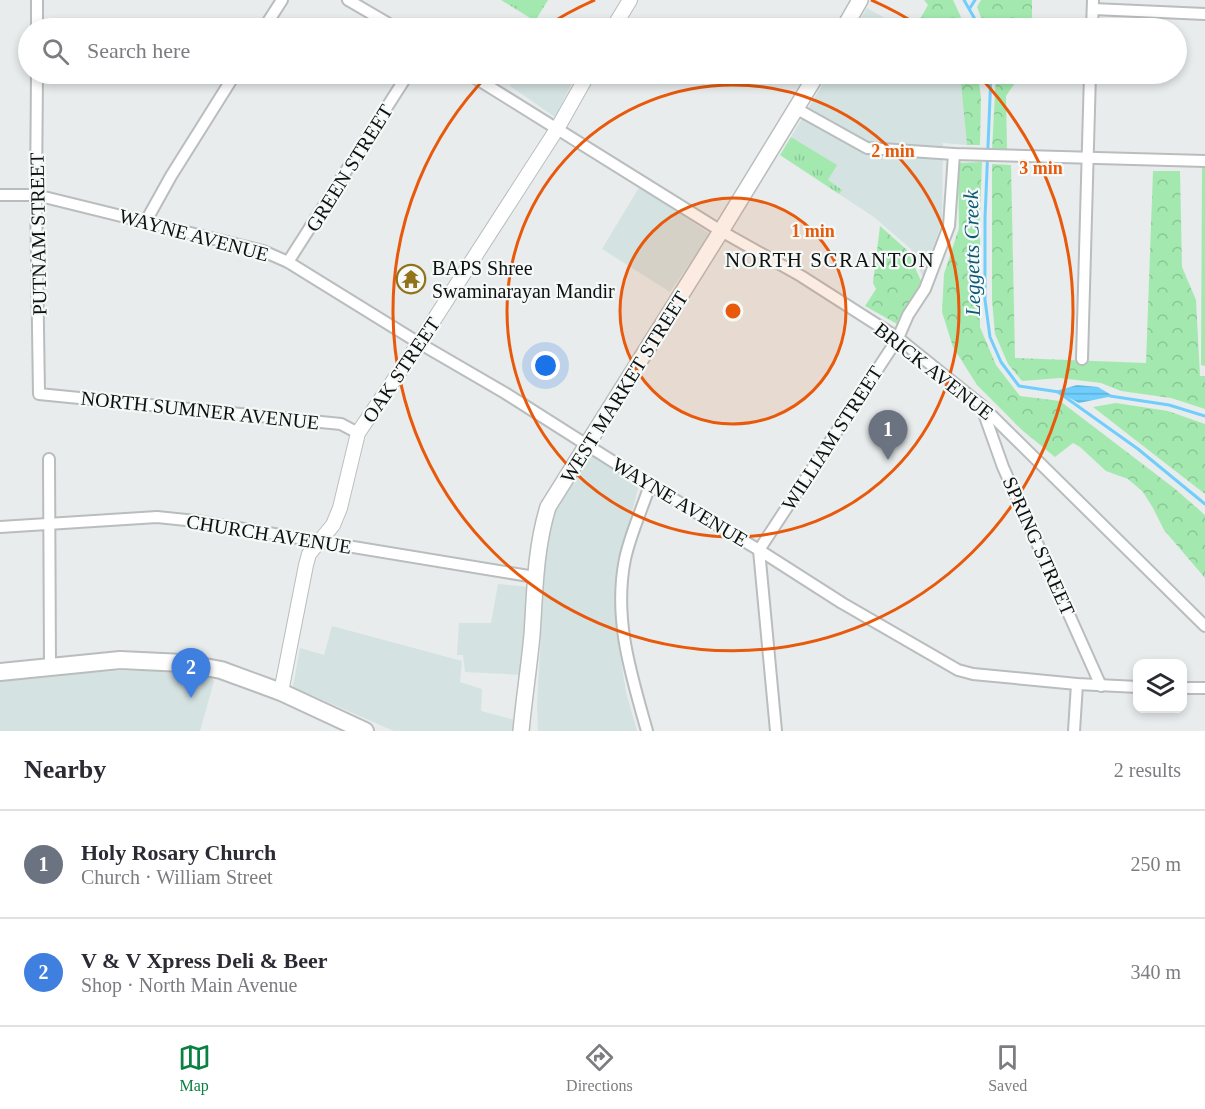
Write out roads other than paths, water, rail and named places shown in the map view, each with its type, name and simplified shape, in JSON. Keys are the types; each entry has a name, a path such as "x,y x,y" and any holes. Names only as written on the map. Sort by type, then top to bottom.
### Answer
{"main road":[{"path":"850,18 860,0"},
{"name":"WEST MARKET STREET","path":"523,726 535,577 541,530 548,507 811,84"},
{"path":"0,672 120,660 184,663 220,670 281,692 365,731"}],"street":[{"path":"37,0 37,18"},
{"path":"270,18 282,0"},
{"path":"348,0 379,18"},
{"path":"618,18 625,2"},
{"path":"1093,4 1205,14"},
{"name":"PUTNAM STREET","path":"37,84 39,394"},
{"path":"146,221 171,176 229,84"},
{"name":"GREEN STREET","path":"288,262 402,84"},
{"name":"BRICK AVENUE","path":"485,84 638,177 721,231 801,276 898,338 981,405 1205,626"},
{"name":"OAK STREET","path":"281,692 309,554 333,525 340,508 358,433 557,129 582,84"},
{"path":"1082,359 1090,84"},
{"path":"797,109 867,148 954,154 1205,161"},
{"name":"WILLIAM STREET","path":"759,550 898,338 908,315 925,289 949,226 954,154"},
{"name":"WAYNE AVENUE","path":"0,195 36,195 263,251 288,262 505,393 842,603 958,670 973,674 1133,687"},
{"name":"NORTH SUMNER AVENUE","path":"39,394 341,424 358,433"},
{"name":"SPRING STREET","path":"981,405 1003,467 1101,686"},
{"path":"49,459 51,667"},
{"path":"647,731 632,679 620,611 625,559 650,485"},
{"name":"CHURCH AVENUE","path":"0,527 157,518 196,521 535,577"},
{"path":"759,550 776,731"},
{"path":"1074,731 1077,684"},
{"path":"1187,688 1205,688"}],"water":[{"path":"1077,385 1098,387 1113,396 1079,403 1056,391"}],"waterway":[{"name":"Leggetts Creek","path":"964,0 974,18"},
{"name":"Leggetts Creek","path":"970,8 975,0"},
{"name":"Leggetts Creek","path":"991,84 985,218 985,300 990,337 1001,362 1019,386 1059,392"},
{"name":"Leggetts Creek","path":"1058,392 1138,449 1205,504"},
{"name":"Leggetts Creek","path":"1110,396 1169,405 1205,416"}],"place":[{"name":"BAPS Shree Swaminarayan Mandir","path":"411,279"},
{"name":"Holy Rosary Church","path":"888,460"},
{"name":"V & V Xpress Deli & Beer","path":"191,698"}],"district":[{"name":"NORTH SCRANTON","path":"830,260"}]}
